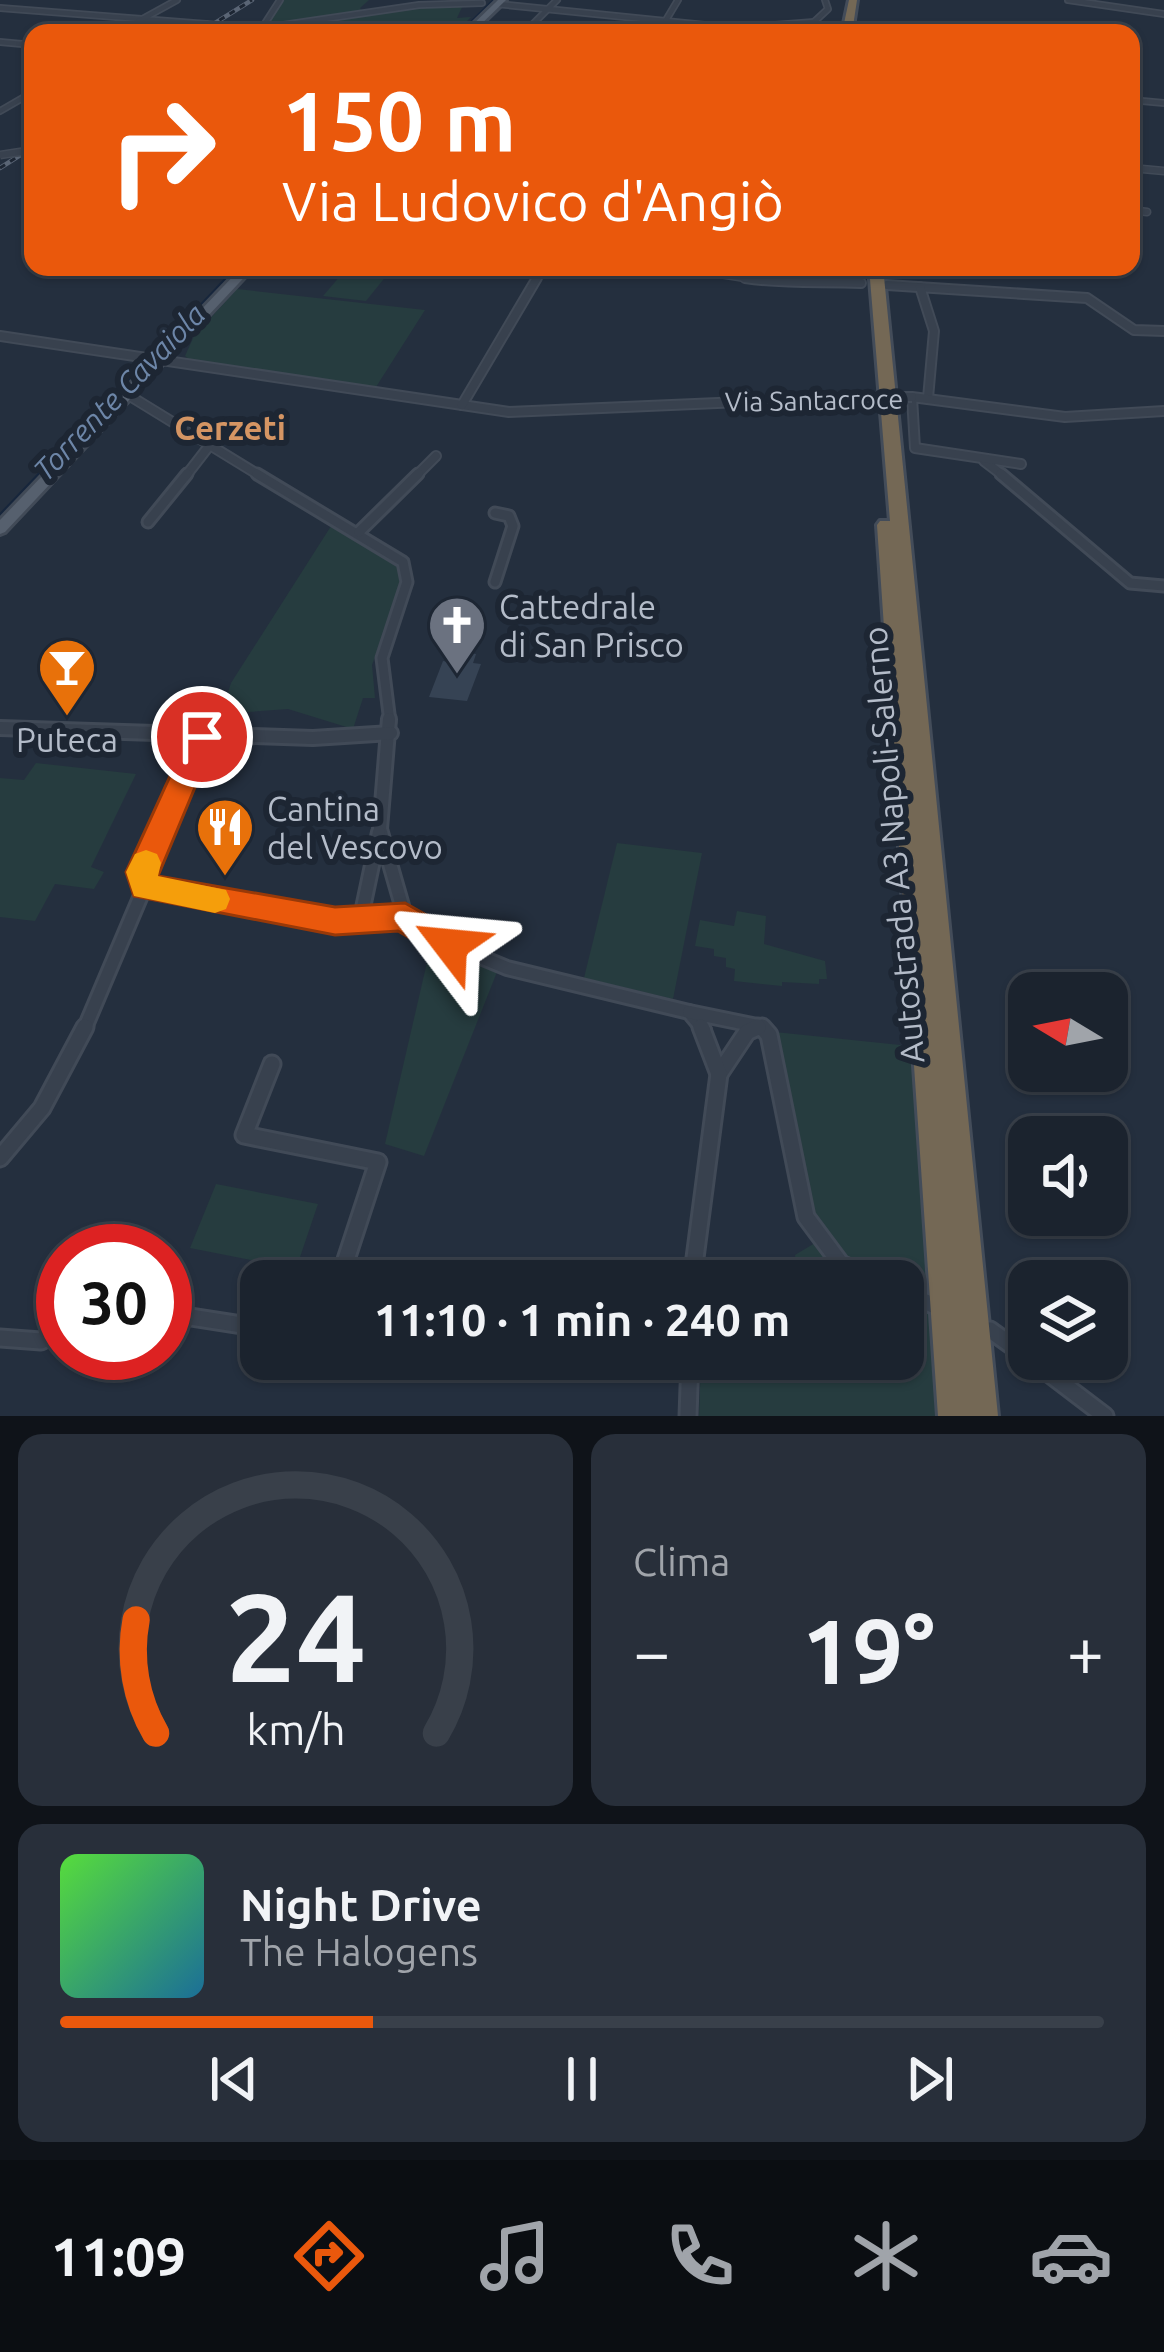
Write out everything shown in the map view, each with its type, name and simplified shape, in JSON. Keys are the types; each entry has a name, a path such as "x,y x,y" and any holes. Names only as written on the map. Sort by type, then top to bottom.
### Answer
{"highway":[{"name":"Autostrada A3 Napoli-Salerno","path":"872,276 955,1416"},
{"name":"Autostrada A3 Napoli-Salerno","path":"872,276 981,1416"}],"main road":[{"path":"477,24 500,2"},
{"path":"0,529 240,276"}],"street":[{"path":"3,8 23,0"},
{"path":"133,24 177,0"},
{"path":"532,24 557,0"},
{"path":"666,20 678,0"},
{"path":"787,24 814,22 828,9 825,0"},
{"path":"1071,0 1164,14"},
{"path":"500,2 700,24"},
{"path":"292,24 418,5 482,3"},
{"path":"3,8 206,24"},
{"path":"1140,211 1148,212"},
{"path":"462,405 538,276"},
{"path":"730,276 789,286 872,276 920,287 1087,298 1134,330 1164,331"},
{"path":"920,287 934,331 928,398"},
{"name":"Via Santacroce","path":"0,336 509,412 856,397 928,398 1070,421 1121,420 1164,412"},
{"path":"130,396 399,556 406,569 382,658 391,734 380,829 360,922"},
{"path":"912,397 915,448 1021,464"},
{"path":"148,522 209,446"},
{"path":"358,532 436,456"},
{"path":"980,459 1026,492 1130,583 1164,586"},
{"path":"495,513 509,516 514,526 495,582"},
{"path":"0,728 202,737 391,734"},
{"path":"0,1158 31,1129 98,999 145,886 142,872 202,737"},
{"path":"380,829 405,916 425,934 507,968 762,1027 769,1036 806,1217 838,1260"},
{"path":"145,886 360,922 405,916"},
{"path":"689,1012 706,1034 719,1073 695,1260"},
{"path":"719,1073 747,1032 762,1027"},
{"path":"272,1064 244,1135 377,1162 345,1260"},
{"path":"924,1301 934,1306"},
{"path":"192,1317 240,1325"},
{"path":"990,1330 1008,1343"},
{"path":"0,1338 36,1341"},
{"path":"688,1416 689,1380"},
{"path":"1057,1380 1105,1416"}],"green space":[{"path":"283,0 369,0 360,8 364,14 422,5 463,5 457,18 471,17 464,24 307,24 343,17 268,24"},
{"path":"340,276 386,276 366,301 323,296"},
{"path":"237,289 425,310 376,387 191,361 185,356 194,336"},
{"path":"333,523 396,562 401,585 372,665 375,698 363,698 353,729 288,709 221,714 231,683"},
{"path":"36,763 136,774 91,867 104,872 94,889 55,884 35,921 0,917 0,778 24,780"},
{"path":"617,843 702,853 673,999 584,978"},
{"path":"737,911 766,916 764,944 825,961 827,979 819,979 819,984 782,982 782,986 734,981 735,969 726,967 726,958 714,956 714,949 695,946 700,920 734,926"},
{"path":"431,945 497,972 424,1156 385,1144"},
{"path":"775,1032 910,1046 932,1293 924,1290 924,1260 848,1260 811,1216"},
{"path":"216,1184 318,1204 299,1260 251,1260 192,1248"},
{"path":"815,1243 830,1260 796,1260 795,1255"},
{"path":"924,1310 936,1316 943,1416 699,1416 700,1380 924,1380"}],"building":[{"name":"Cattedrale di San Prisco","path":"454,651 476,654 473,663 481,664 467,701 429,697 443,661 449,662"}],"waterway":[{"name":"Torrente Cavaiola","path":"469,24 494,0"},
{"name":"Torrente Cavaiola","path":"38,477 228,276"},
{"name":"Torrente Cavaiola","path":"0,516 40,474"}],"railway":[{"path":"213,24 252,0"},
{"path":"0,168 24,153"}],"slow traffic":[{"path":"146,863 142,872 145,886 215,899"}],"place":[{"name":"Cattedrale di San Prisco","path":"457,676"},
{"name":"Puteca","path":"67,718"},
{"name":"Cantina del Vescovo","path":"225,878"}],"district":[{"name":"Cerzeti","path":"230,427"}],"route":[{"path":"202,737 142,872 145,886 335,921 405,916 425,934 450,945"}]}
